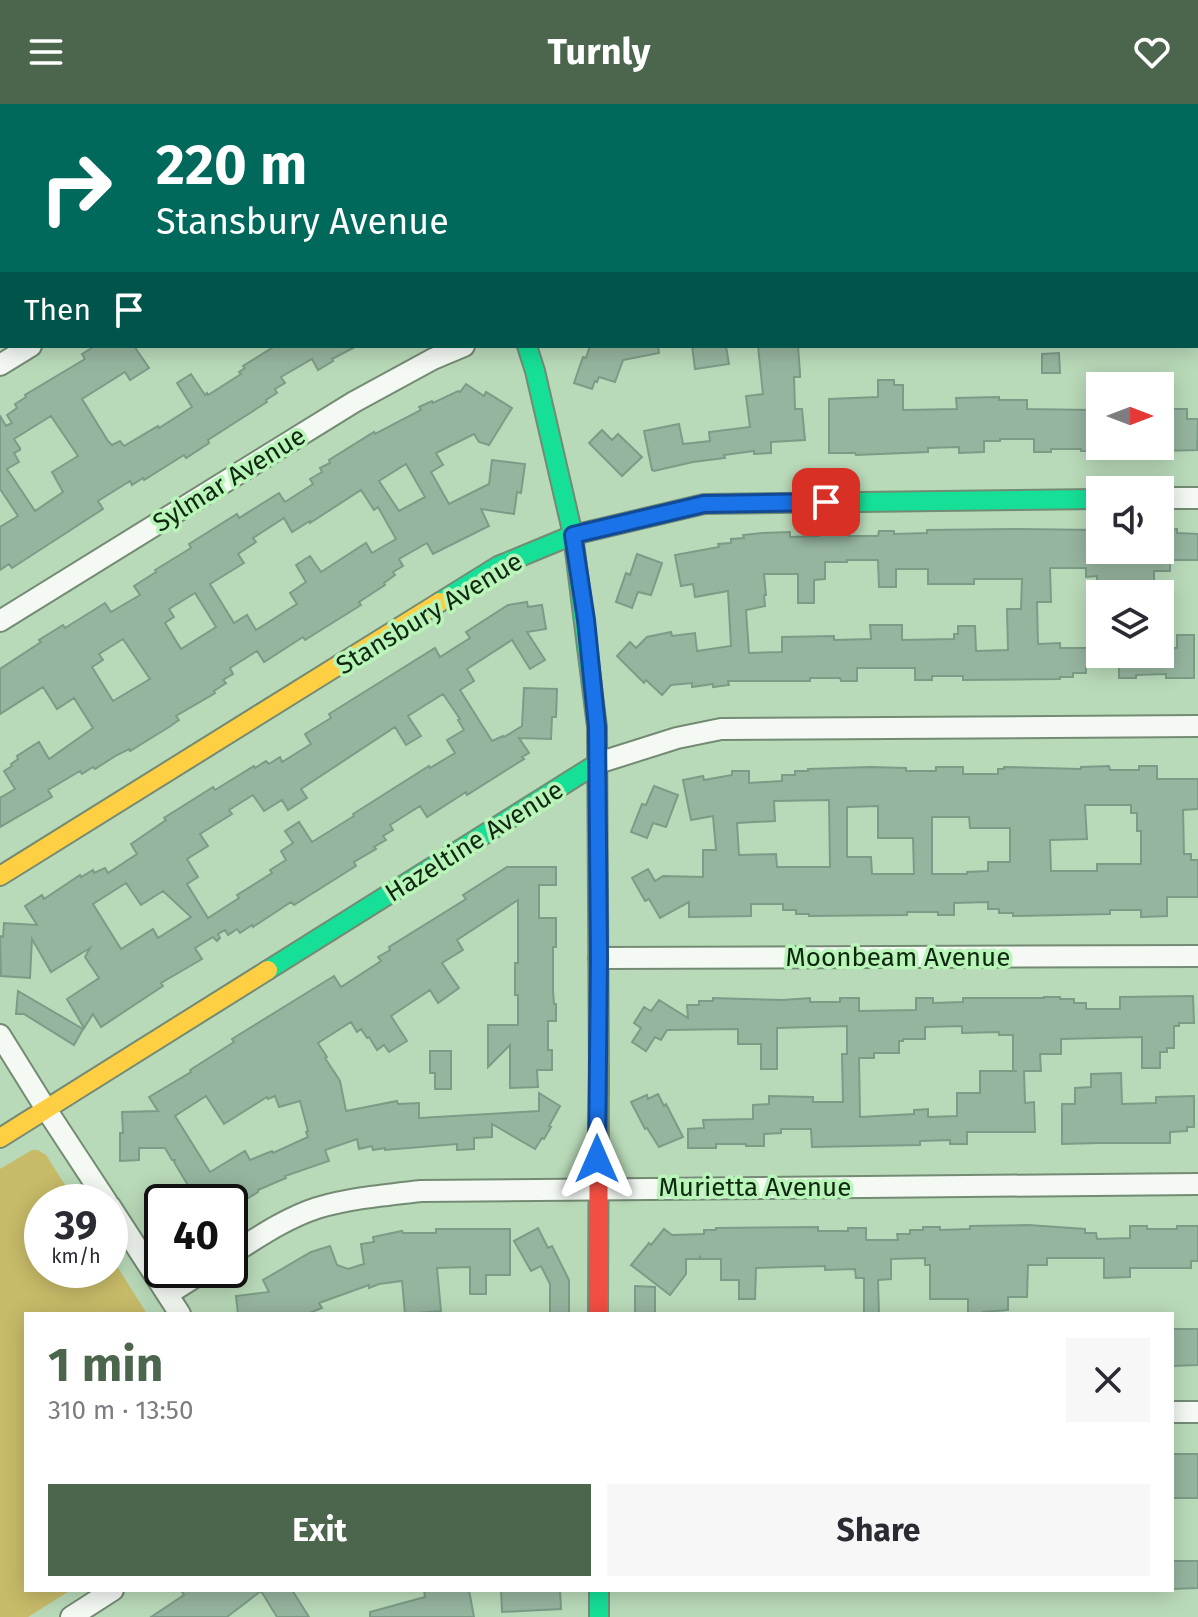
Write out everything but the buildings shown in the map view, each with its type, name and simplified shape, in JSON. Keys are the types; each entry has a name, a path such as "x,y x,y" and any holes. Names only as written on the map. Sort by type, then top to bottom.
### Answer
{"street":[{"path":"0,365 28,348"},
{"name":"Sylmar Avenue","path":"0,621 354,402 459,348"},
{"path":"528,348 573,535 597,727 598,1312"},
{"path":"1174,498 1198,498"},
{"name":"Stansbury Avenue","path":"0,876 498,566 573,535 704,504 1086,499"},
{"name":"Hazeltine Avenue","path":"0,1138 598,763 677,738 721,729 1198,726"},
{"name":"Moonbeam Avenue","path":"599,958 1198,956"},
{"path":"0,1035 96,1184"},
{"name":"Murietta Avenue","path":"248,1244 315,1209 360,1198 421,1191 1198,1184"},
{"path":"128,1233 179,1312"},
{"path":"168,1294 178,1288"},
{"path":"1174,1412 1198,1412"},
{"path":"71,1617 110,1592"},
{"path":"599,1592 599,1617"}],"shaded area":[{"path":"32,1150 38,1150 46,1155 65,1184 24,1184 24,1288 128,1288 128,1284 146,1312 24,1312 24,1592 68,1592 28,1617 0,1617 0,1169"}],"traffic: fast":[{"path":"528,348 573,535 597,727 599,1076"},
{"path":"440,602 498,566 573,535 704,504 1086,499"},
{"path":"268,970 598,763"},
{"path":"599,1592 599,1617"}],"traffic: slow":[{"path":"0,876 440,602"},
{"path":"0,1138 268,970"}],"traffic: jam":[{"path":"598,1312 599,1076"}],"route":[{"path":"597,1159 597,727 573,535 704,504 826,502"}]}
